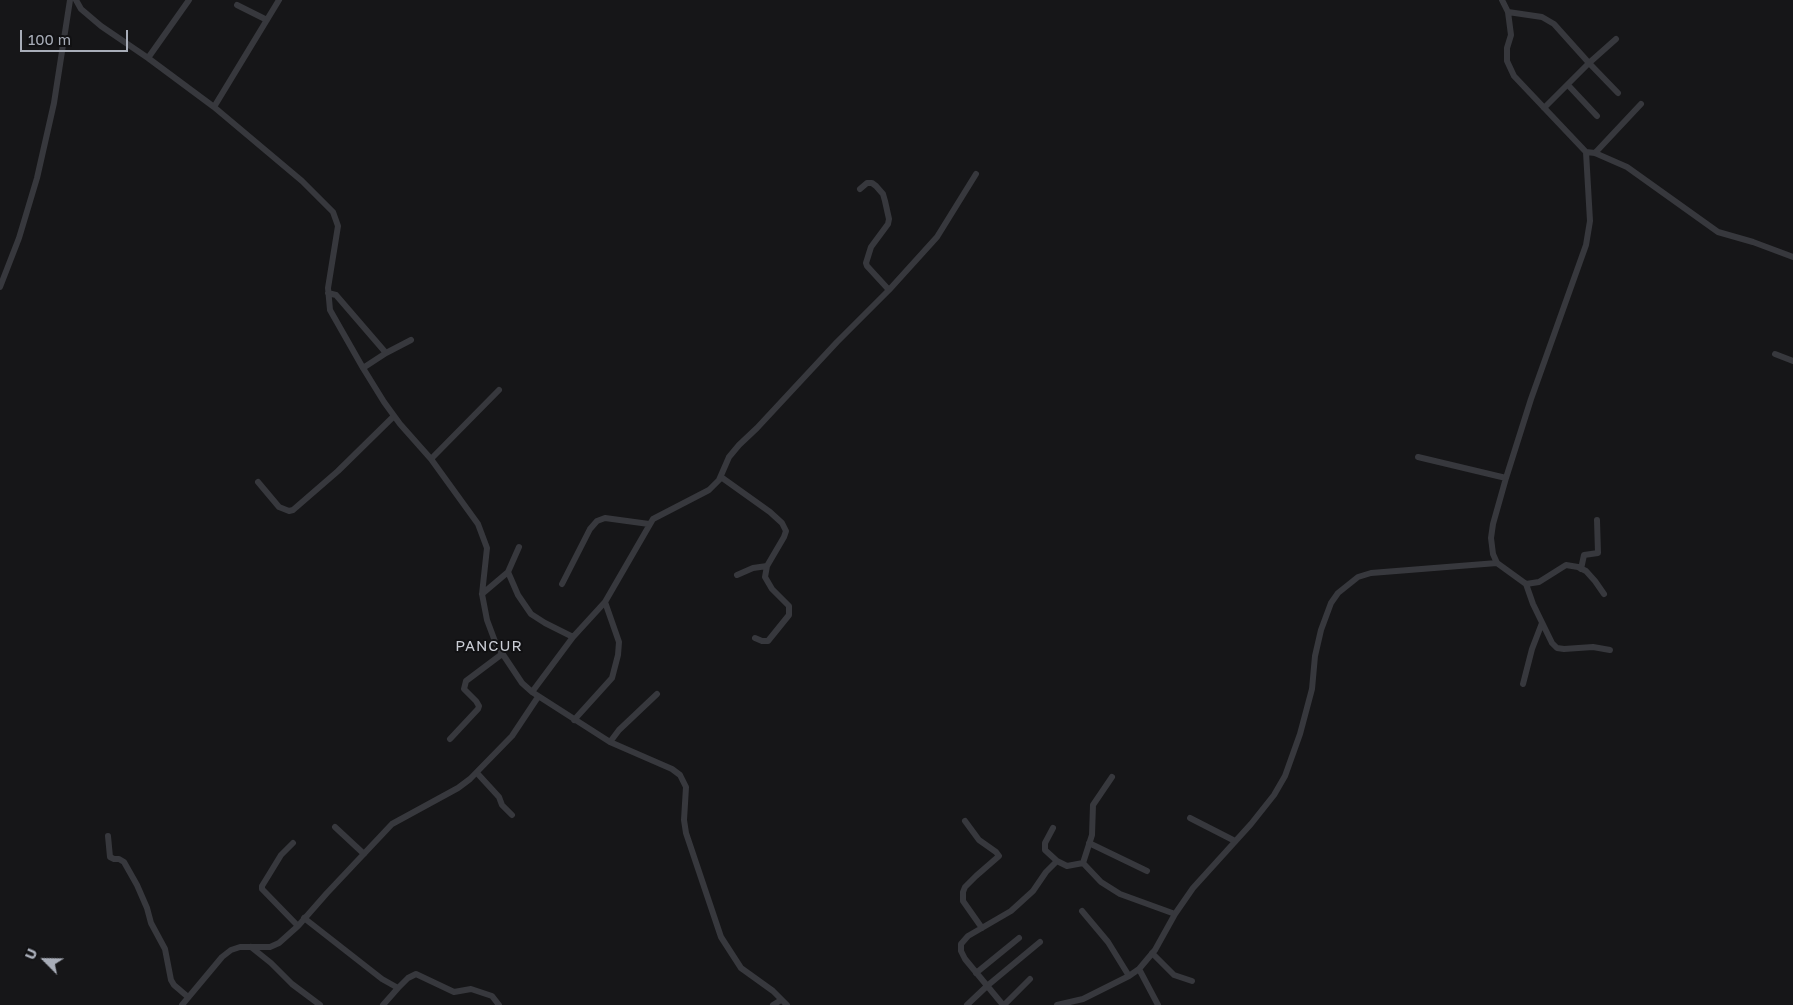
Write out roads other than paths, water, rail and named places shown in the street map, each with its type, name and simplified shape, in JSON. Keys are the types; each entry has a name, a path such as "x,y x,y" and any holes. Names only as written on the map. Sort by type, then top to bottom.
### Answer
{"street":[{"path":"0,287 19,238 37,178 54,103 70,0"},
{"path":"76,0 81,9 101,26 214,107 302,182 332,212 338,226 328,293 333,316 394,416 431,459 478,524 487,548 482,594 487,620 502,654 522,684 538,697 610,742 672,769 680,775 684,781 686,796 684,820 686,833 721,937 741,968 765,984 787,1005"},
{"path":"148,58 188,0"},
{"path":"214,107 279,0"},
{"path":"1502,0 1508,12 1512,35 1507,48 1506,61 1514,76 1586,152 1595,153 1627,167 1718,232 1753,242 1793,257"},
{"path":"237,5 267,20"},
{"path":"1508,12 1542,17 1554,24 1618,93"},
{"path":"1544,108 1616,39"},
{"path":"1568,85 1597,116"},
{"path":"1595,153 1642,104"},
{"path":"1586,152 1590,221 1586,244 1545,358 1506,478 1491,538 1493,554 1497,564 1526,584 1552,643 1557,648 1593,647 1610,650"},
{"path":"532,692 573,637 605,602 649,524 658,516 709,490 721,477 729,457 739,444 757,428 837,342 889,290 936,237 976,174"},
{"path":"860,189 867,183 872,183 883,194 886,204 888,224 871,248 866,263 889,290"},
{"path":"328,293 336,295 386,353"},
{"path":"363,368 411,340"},
{"path":"1775,354 1793,361"},
{"path":"431,459 499,390"},
{"path":"258,482 271,500 279,507 290,511 293,510 338,471 394,416"},
{"path":"1418,457 1506,478"},
{"path":"721,477 770,512 786,531 767,566 765,577 772,589 789,606 790,615 768,642 755,638"},
{"path":"562,584 590,528 597,521 604,518 649,524"},
{"path":"1581,569 1584,555 1598,553 1597,520"},
{"path":"482,594 508,572 520,547"},
{"path":"1056,1005 1083,999 1129,976 1138,968 1152,953 1192,888 1251,824 1274,795 1293,757 1312,689 1315,656 1321,630 1331,603 1338,593 1358,577 1371,573 1497,564"},
{"path":"1526,584 1539,582 1566,565 1586,571 1595,580 1604,594"},
{"path":"737,574 753,568 767,566"},
{"path":"508,572 518,595 528,611 545,624 573,637"},
{"path":"574,720 612,678 619,642 605,602"},
{"path":"1523,684 1532,649 1542,622"},
{"path":"450,739 479,706 464,689 466,681 502,654"},
{"path":"610,742 619,730 657,694"},
{"path":"182,1005 222,957 231,950 250,946 275,946 298,926 392,824 458,788 477,773 512,736 538,697"},
{"path":"477,773 499,797 502,805 512,815"},
{"path":"1083,863 1093,829 1093,805 1112,777"},
{"path":"1190,818 1235,841"},
{"path":"965,820 979,840 999,856 965,887 963,892 963,901 982,928"},
{"path":"335,827 364,854"},
{"path":"1053,828 1045,843 1044,850 1056,862 1067,866 1083,863"},
{"path":"108,836 110,857 124,862 137,885 151,923 165,949 171,980 188,997"},
{"path":"293,843 281,855 262,889 298,926"},
{"path":"1089,843 1147,871"},
{"path":"1030,979 1003,1005 976,973 961,951 962,944 968,936 1012,911 1056,862"},
{"path":"1083,863 1101,882 1120,894 1175,914"},
{"path":"1082,911 1108,942 1129,976"},
{"path":"304,918 382,979 398,988"},
{"path":"976,973 1020,938"},
{"path":"967,1005 1040,942"},
{"path":"250,946 264,956 292,984 320,1005"},
{"path":"1152,953 1174,975 1192,981"},
{"path":"1138,968 1157,1004"},
{"path":"383,1005 408,978 416,974 454,992 471,989 492,996 499,1005"},
{"path":"773,1005 781,1000"}],"district":[{"name":"PANCUR","path":"489,646"}]}
